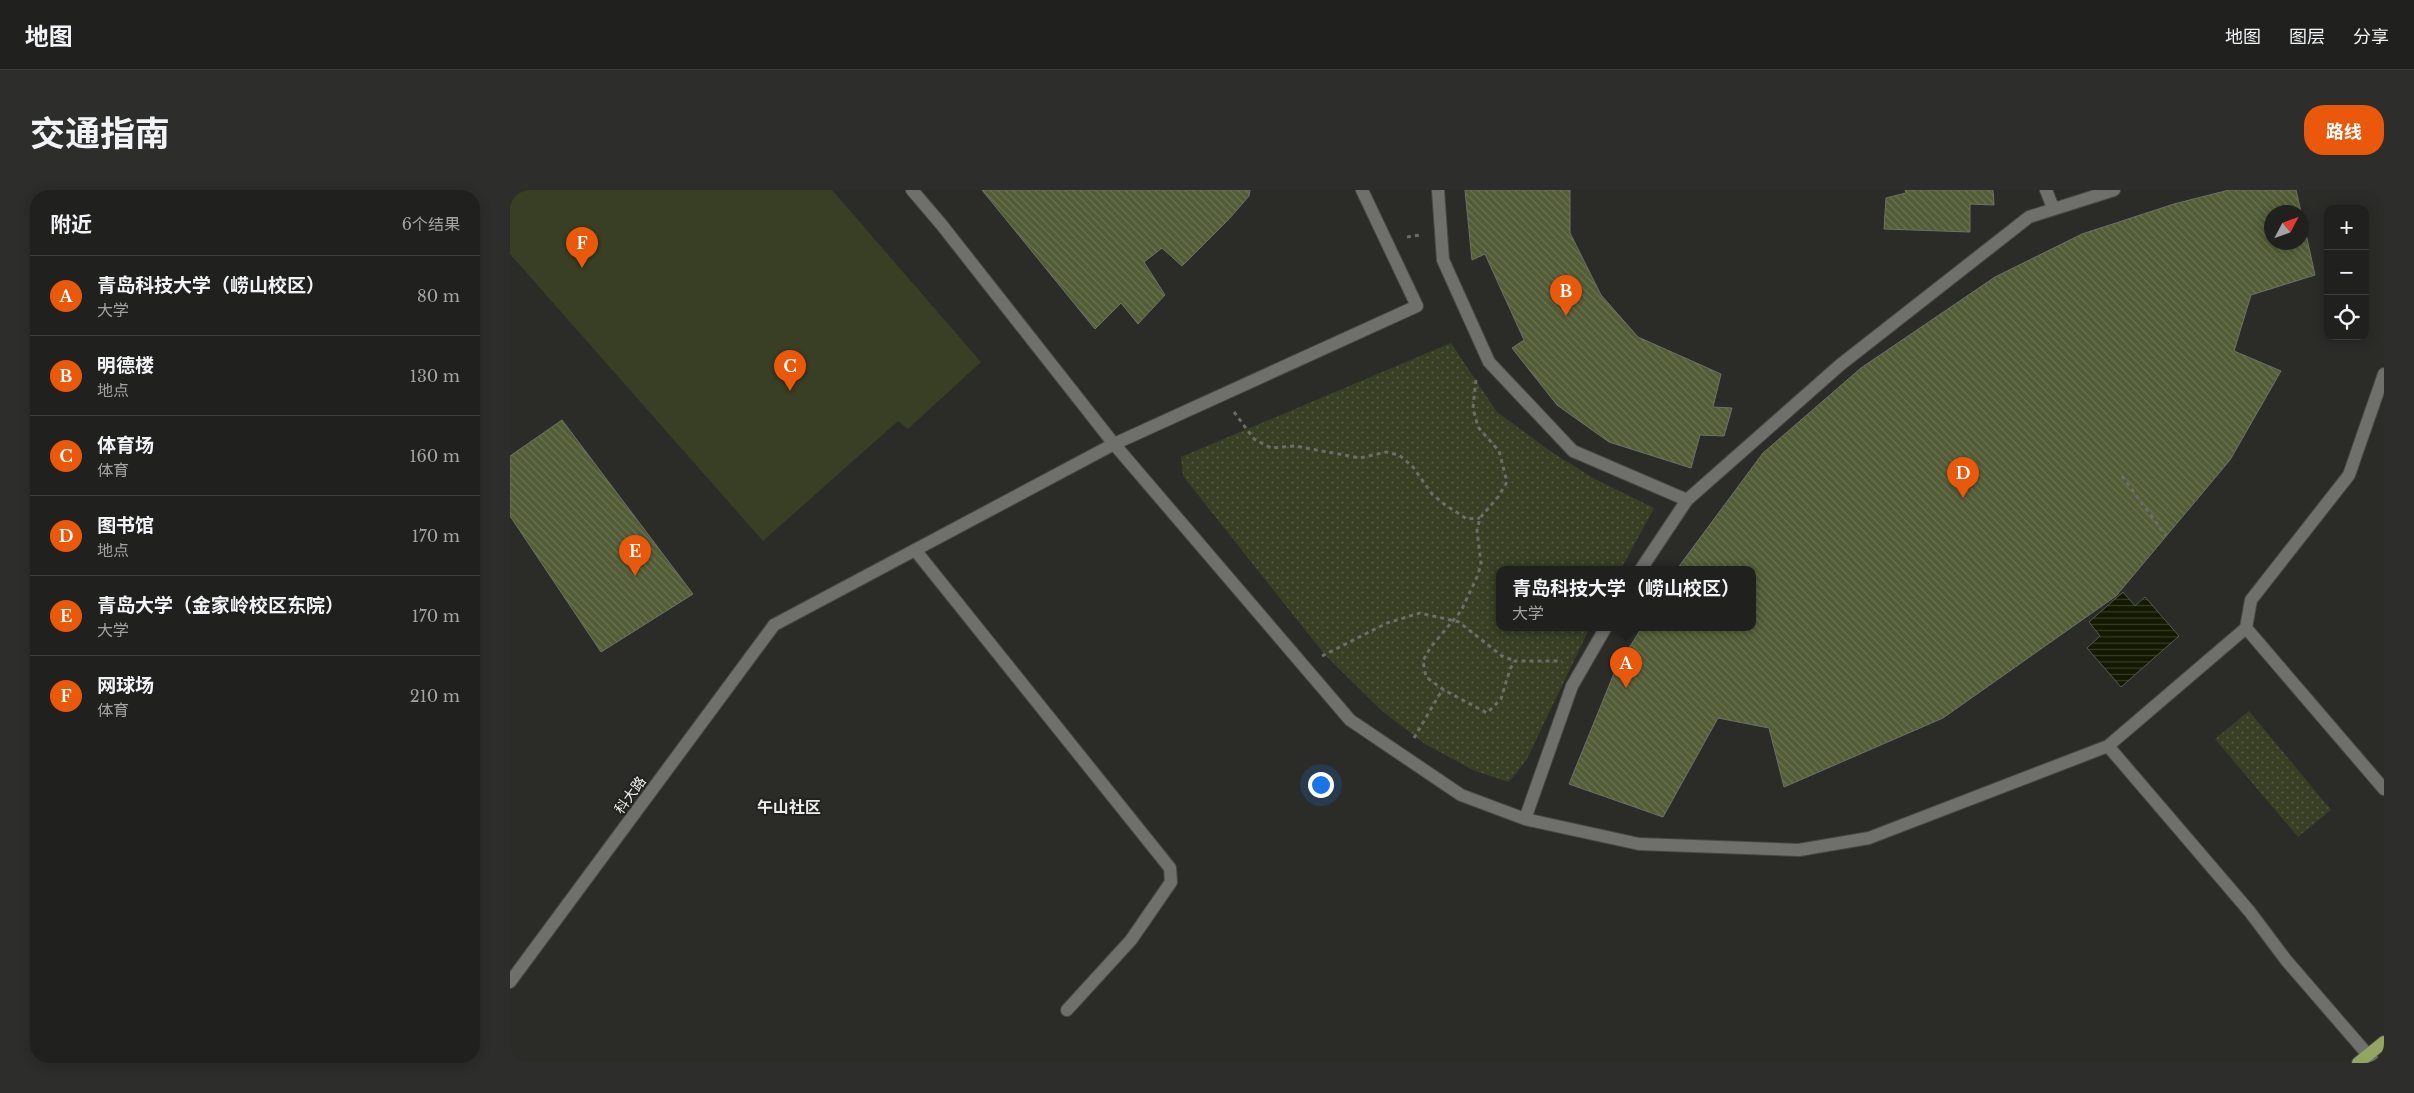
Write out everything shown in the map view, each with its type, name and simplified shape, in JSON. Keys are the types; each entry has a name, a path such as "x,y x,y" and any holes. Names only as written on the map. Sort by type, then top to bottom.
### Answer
{"main road":[{"path":"2367,1060 2384,1042"}],"street":[{"path":"912,190 941,224 1114,444 1350,720 1462,795 1525,819 1639,844 1799,850 1869,838 2108,746 2246,628 2251,600 2349,475 2384,374"},
{"path":"1067,1010 1131,940 1171,882 1170,868 915,550 1114,444 1417,306 1362,190"},
{"path":"1438,190 1443,260 1489,362 1573,451 1687,500"},
{"path":"2046,190 2053,208"},
{"path":"1643,566 1687,500 1840,365 2029,217 2114,190"},
{"name":"科大路","path":"510,982 774,625 915,550"},
{"path":"2246,628 2384,788"},
{"path":"1525,819 1572,686 1604,631"},
{"path":"2108,746 2250,912 2286,960 2367,1060"}],"path":[{"path":"1386,241 1441,232"},
{"path":"1475,375 1476,381 1472,396 1475,417 1478,426 1499,451 1507,482 1498,497 1480,518 1477,531 1481,563 1478,575 1461,611 1451,621 1423,661 1426,676 1444,690 1487,713 1501,699 1510,669 1515,661"},
{"path":"1223,394 1246,430 1261,444 1271,448 1295,446 1360,458 1386,452 1399,455 1413,467 1432,494 1444,504 1467,519 1480,518"},
{"path":"2122,476 2166,536"},
{"path":"1303,664 1406,616 1420,613 1459,622 1502,656 1515,661 1557,660 1584,666"},
{"path":"1404,756 1439,695 1444,690"}],"shaded area":[{"path":"510,190 832,190 981,362 908,429 898,421 763,541 510,254"},
{"path":"1451,343 1497,412 1553,453 1595,479 1654,508 1623,566 1496,566 1496,631 1588,631 1527,759 1509,782 1475,771 1425,744 1382,711 1325,655 1183,476 1181,457"},
{"path":"2123,592 2135,606 2145,597 2179,636 2121,687 2087,648 2100,636 2089,622"},
{"path":"2249,711 2331,810 2298,837 2215,739"}],"building":[{"path":"982,190 1250,190 1249,196 1229,219 1182,266 1162,248 1144,262 1165,295 1138,324 1121,303 1095,329"},
{"path":"1465,190 1570,190 1570,233 1601,295 1638,337 1721,374 1713,407 1732,408 1724,436 1700,435 1691,468 1609,442 1557,405 1512,348 1524,340 1485,254 1472,260"},
{"path":"1905,190 1993,190 1994,205 1970,204 1970,232 1884,229 1886,198 1906,193"},
{"path":"2229,190 2296,190 2299,205 2264,205 2264,250 2309,250 2309,248 2315,275 2251,295 2234,351 2281,371 2230,460 2116,596 1943,718 1784,787 1769,728 1718,718 1663,817 1569,784 1615,671 1640,631 1756,631 1756,566 1679,566 1763,453 1861,368 1995,277 2082,234 2174,204"},
{"path":"562,420 693,594 601,652 510,516 510,456"}],"place":[{"name":"网球场","path":"582,268"},
{"name":"明德楼","path":"1566,316"},
{"name":"体育场","path":"790,391"},
{"name":"图书馆","path":"1963,498"},
{"name":"青岛大学（金家岭校区东院）","path":"635,576"},
{"name":"青岛科技大学（崂山校区）","path":"1626,688"}],"district":[{"name":"午山社区","path":"789,807"}]}
